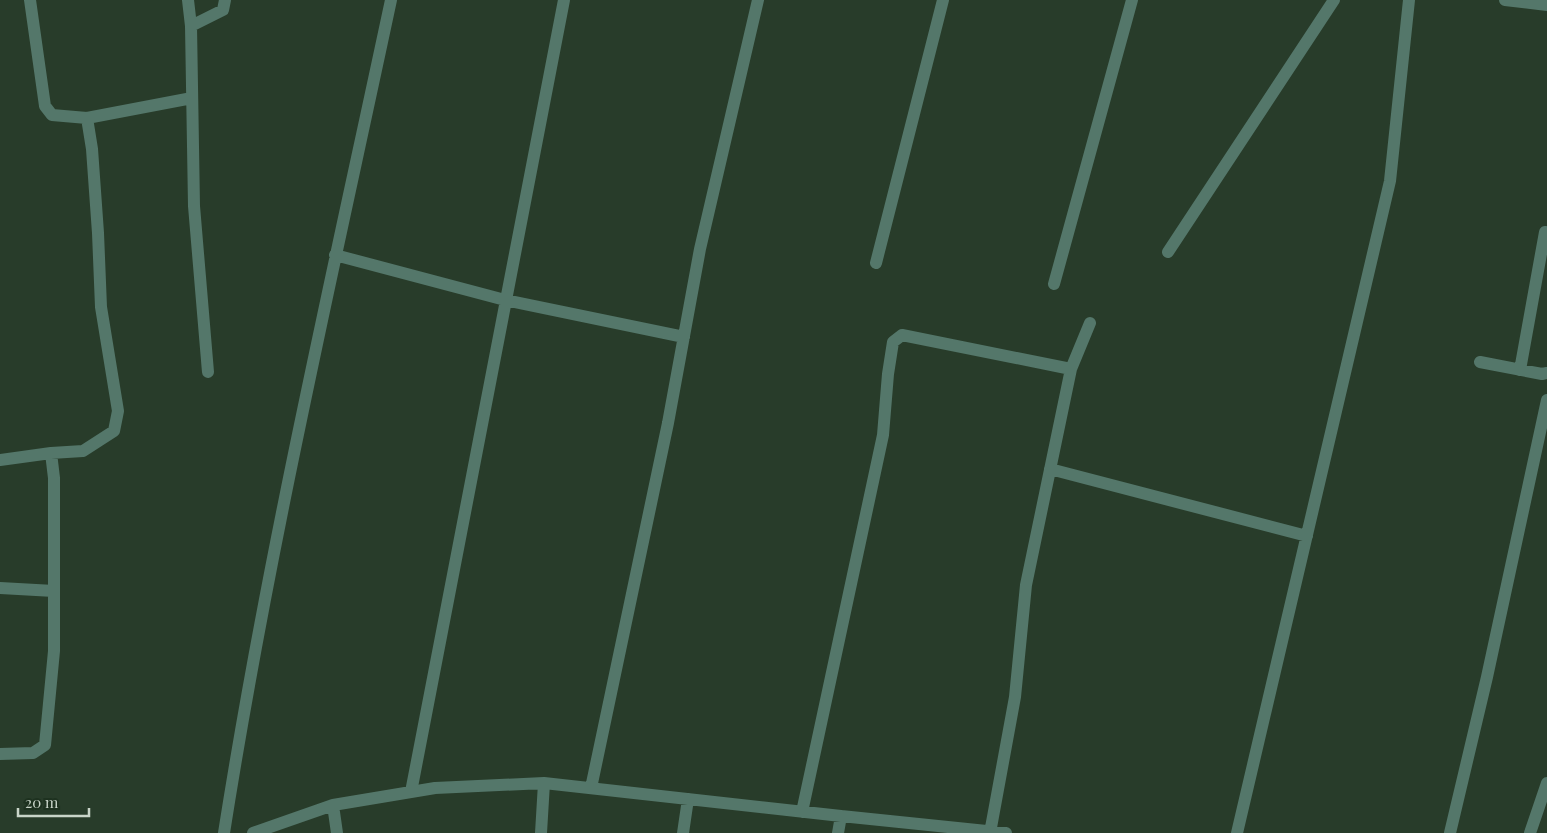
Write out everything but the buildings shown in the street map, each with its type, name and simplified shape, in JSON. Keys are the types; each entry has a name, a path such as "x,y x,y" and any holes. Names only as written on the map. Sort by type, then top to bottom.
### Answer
{"street":[{"path":"30,0 45,106 52,115 87,118 192,98"},
{"path":"188,0 191,26 194,206 208,372"},
{"path":"191,26 223,10 225,0"},
{"path":"224,833 260,620 391,0"},
{"path":"412,792 564,0"},
{"path":"591,788 668,423 700,249 758,0"},
{"path":"876,263 943,0"},
{"path":"1054,284 1132,0"},
{"path":"1168,252 1334,0"},
{"path":"1237,833 1390,181 1409,0"},
{"path":"1505,0 1547,6"},
{"path":"0,460 83,451 114,431 118,411 101,307 97,214 92,149 87,118"},
{"path":"1520,370 1545,232"},
{"path":"336,255 506,300 684,336"},
{"path":"990,832 1015,697 1026,585 1071,369 1090,323"},
{"path":"802,812 882,434 893,342 902,335 1071,369"},
{"path":"1480,362 1542,374 1547,373"},
{"path":"1450,833 1487,677 1547,400"},
{"path":"0,754 33,752 45,745 54,651 54,478 51,453"},
{"path":"1050,470 1307,536"},
{"path":"0,588 54,591"},
{"path":"541,833 544,783"},
{"path":"253,833 333,805 436,788 544,783 1006,833"},
{"path":"1530,833 1547,783"},
{"path":"683,833 688,799"},
{"path":"333,805 337,833"},
{"path":"838,833 841,816"}]}
